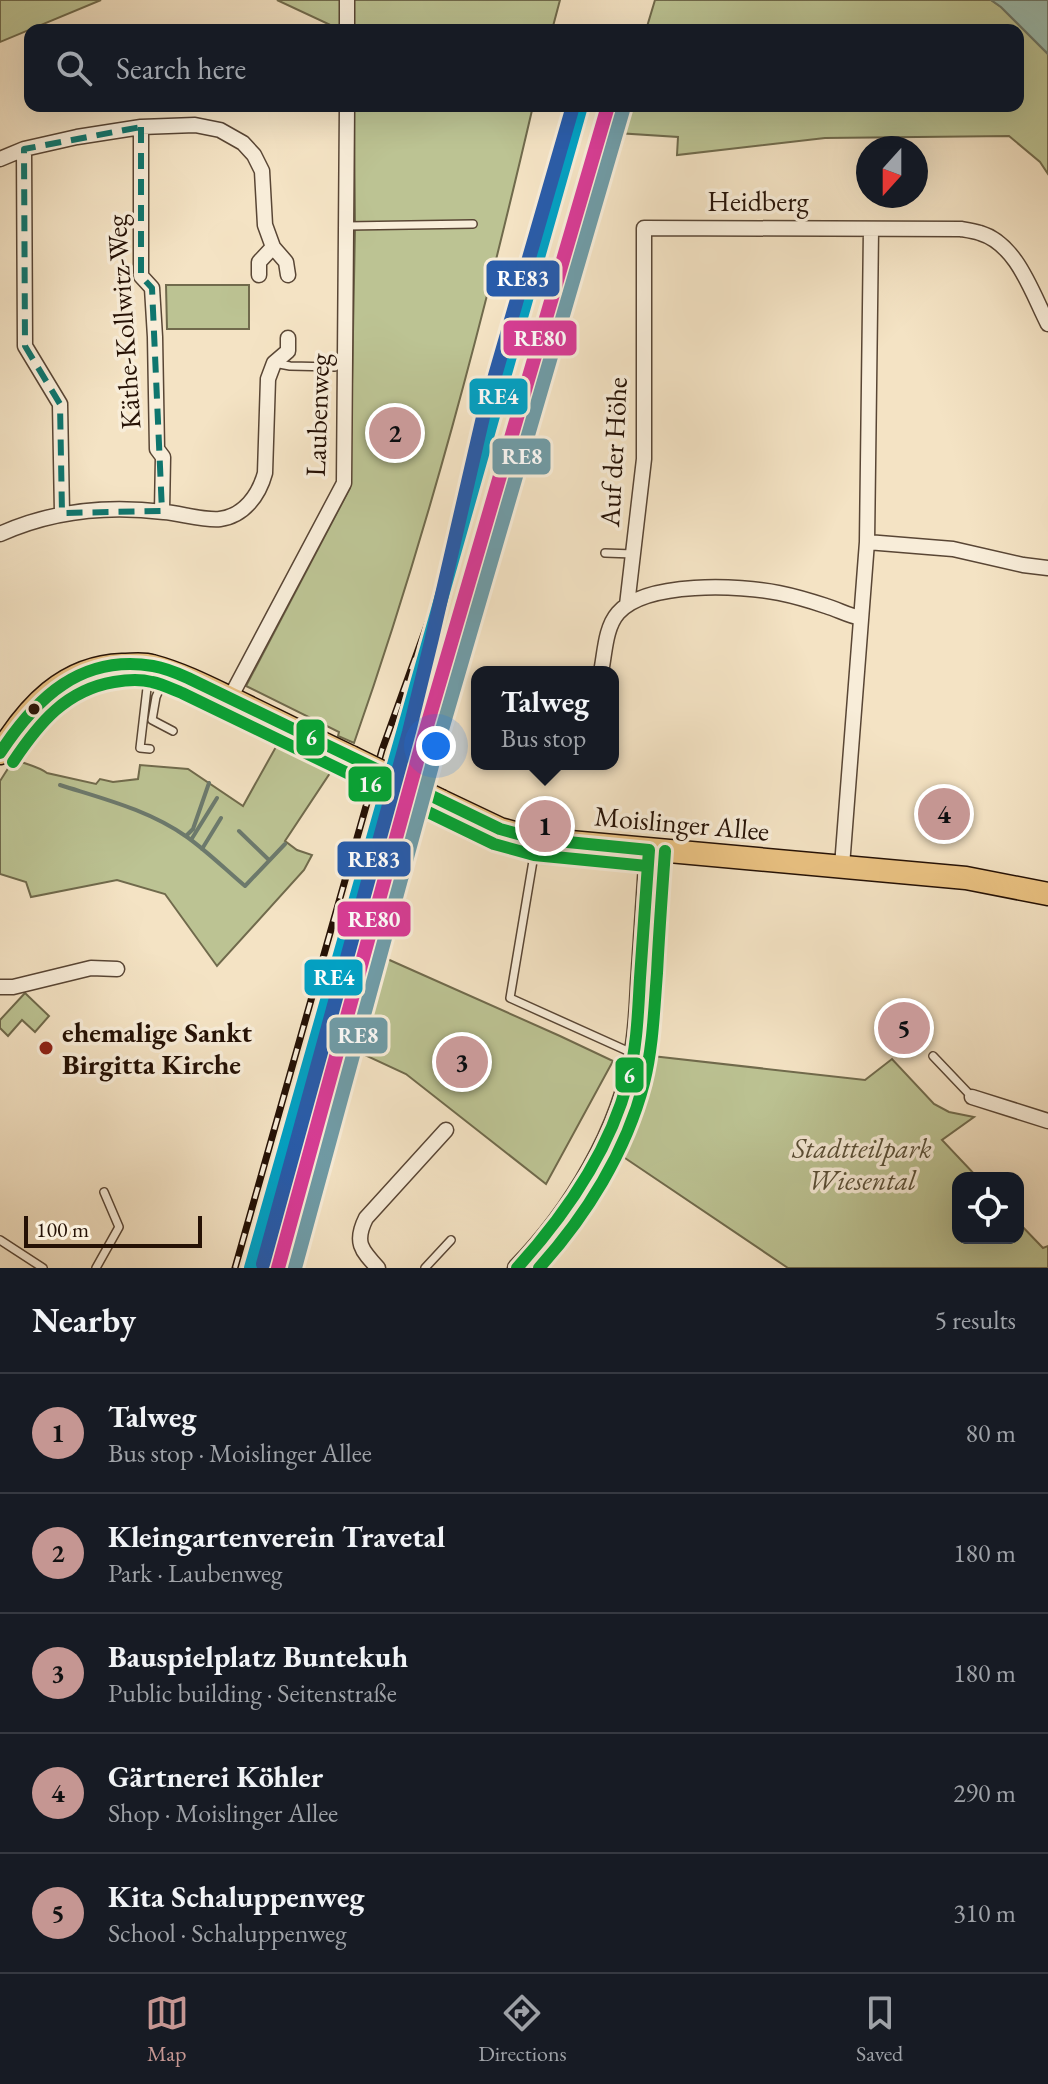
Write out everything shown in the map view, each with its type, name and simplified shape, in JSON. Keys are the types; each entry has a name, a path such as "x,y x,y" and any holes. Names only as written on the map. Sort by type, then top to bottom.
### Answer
{"main road":[{"name":"Moislinger Allee","path":"3,741 31,709 55,687 72,677 103,667 156,673 188,678 500,829 537,839 966,878 1048,894"}],"street":[{"path":"347,0 347,24"},
{"name":"Laubenweg","path":"230,698 344,483 347,112"},
{"path":"0,159 24,149 141,127 195,125 220,130 243,143 262,171 265,225 273,247 286,262 288,275"},
{"name":"Käthe-Kollwitz-Weg","path":"141,127 141,276 152,288 157,449 163,457 162,511"},
{"path":"24,149 25,346 60,404 62,513"},
{"name":"Heidberg","path":"644,228 961,229 982,233 1000,244 1017,265 1048,324"},
{"name":"Auf der Höhe","path":"602,666 609,629 616,615 627,605 644,459 644,228"},
{"path":"842,866 867,542 871,230"},
{"path":"259,275 259,262 273,247"},
{"path":"0,534 24,523 62,513 113,509 162,511 219,519 246,507 261,486 265,473 268,379 274,363 288,351 288,338"},
{"path":"867,542 953,549 1048,568"},
{"path":"627,605 644,595 666,591 732,588 777,592 861,618"},
{"path":"517,1268 558,1221 588,1175 617,1112 634,1054 638,1022 649,850"},
{"path":"0,987 13,987 91,968 117,969"},
{"path":"972,1097 1048,1121"},
{"path":"378,1268 361,1248 361,1228 366,1218 446,1130"}],"lane":[{"path":"347,226 473,224"},
{"path":"274,363 335,367"},
{"path":"605,553 633,554"},
{"path":"156,673 152,720 173,731"},
{"path":"156,673 269,738 319,759 330,747"},
{"path":"150,749 140,748 156,673"},
{"path":"537,839 510,998 634,1054"},
{"path":"933,1056 972,1097"},
{"path":"96,1268 119,1227 104,1192"},
{"path":"0,1240 43,1268"},
{"path":"425,1268 451,1240"}],"highlighted area":[{"path":"141,127 141,276 152,288 162,511 62,513 60,404 25,346 24,149"}],"green space":[{"path":"0,0 101,0 43,24 24,24 24,32 0,42"},
{"path":"277,0 343,0 341,24 328,24"},
{"path":"354,0 560,0 554,24 353,24"},
{"path":"655,0 991,0 1018,24 648,24"},
{"path":"1024,30 1048,54 1048,174 1040,162 1009,136 856,136 677,155 678,137 617,133 622,112 1024,112"},
{"path":"354,112 532,112 430,507 354,743 338,736 339,732 246,686 350,488"},
{"path":"166,285 249,285 249,329 167,329"},
{"path":"277,745 330,773 285,841 297,850 312,855 304,870 217,966 165,894 117,880 31,897 26,882 0,874 0,781 14,759 47,773 96,784 100,779 113,782 138,779 140,765 188,769 243,806"},
{"path":"385,958 613,1061 546,1184 406,1074 354,1050"},
{"path":"25,993 49,1016 35,1032 22,1020 8,1036 0,1028 0,1020"},
{"name":"Stadtteilpark Wiesental","path":"652,1056 865,1080 892,1059 934,1104 949,1112 974,1117 942,1140 972,1172 952,1172 952,1244 1024,1244 1024,1228 1043,1248 1048,1246 1048,1268 788,1268 619,1154 638,1106"}],"shaded area":[{"path":"991,0 1048,0 1048,54 1024,30 1024,24 1018,24"}],"waterway":[{"path":"186,836 193,829 209,783"},
{"path":"60,785 157,819 187,837 245,886 285,844"},
{"path":"191,840 217,798"},
{"path":"202,849 221,818"},
{"path":"239,831 269,860"}],"railway":[{"path":"235,1268 382,750 451,559"}],"transit line":[{"name":"RE83","path":"263,1264 409,732 483,417 571,112"},
{"name":"RE4","path":"251,1268 579,112"},
{"name":"RE80","path":"278,1268 424,736 606,112"},
{"name":"RE8","path":"295,1268 439,740 622,112"},
{"name":"6","path":"0,753 29,715 63,684 104,667 127,664 153,666 188,678 500,829 537,839 649,850"},
{"name":"16","path":"13,762 55,710 82,692 114,682 147,681 182,693 494,844 534,855 647,866"},
{"name":"6","path":"517,1268 584,1181 620,1107 631,1068 638,1017 649,850"},
{"name":"16","path":"539,1268 573,1227 602,1182 627,1134 644,1083 653,1028 665,851"}],"place":[{"name":"Kleingartenverein Travetal","path":"395,433"},
{"name":"Gärtnerei Köhler","path":"944,814"},
{"name":"Talweg","path":"545,826"},
{"name":"Kita Schaluppenweg","path":"904,1028"},
{"name":"ehemalige Sankt Birgitta Kirche","path":"46,1048"},
{"name":"Bauspielplatz Buntekuh","path":"462,1062"}]}
